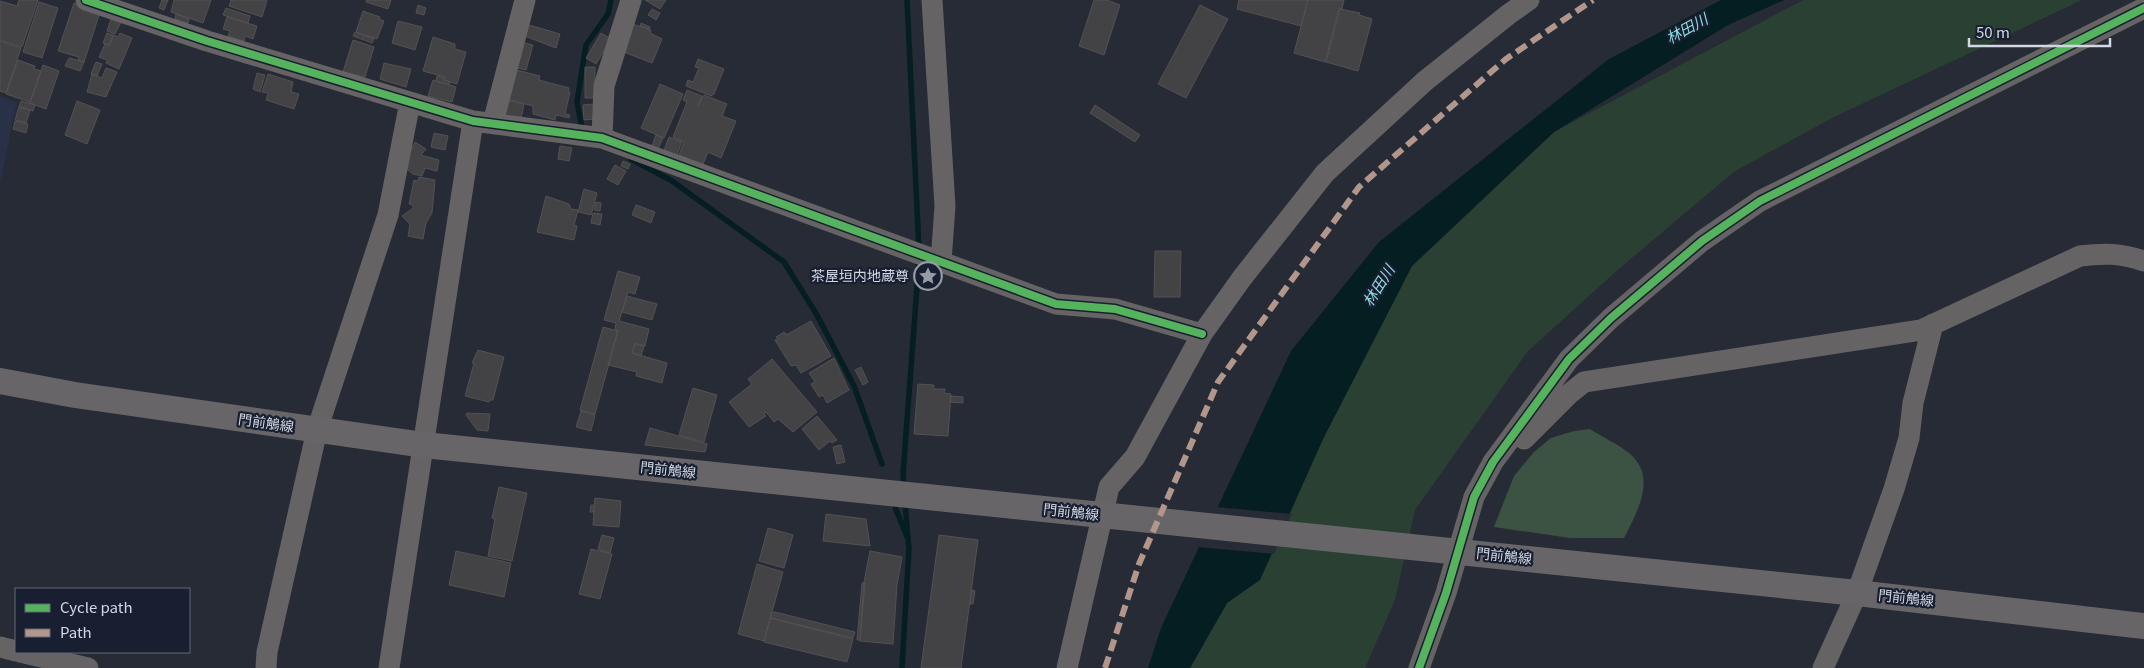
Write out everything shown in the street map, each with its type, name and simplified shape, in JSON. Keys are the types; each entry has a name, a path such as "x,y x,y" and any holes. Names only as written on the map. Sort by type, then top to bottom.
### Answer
{"main road":[{"name":"門前鵤線","path":"0,381 76,395 424,445 1857,592 2144,626"}],"street":[{"path":"86,0 207,40 410,102 483,122 602,138 1056,304 1115,310 1202,334"},
{"path":"389,668 424,445 483,122 525,0"},
{"path":"602,138 604,86 632,0"},
{"path":"932,0 945,206 941,262"},
{"path":"1067,668 1107,516 1109,487 1135,457 1202,334 1242,278 1325,173 1425,81 1508,14 1529,0"},
{"path":"1419,668 1446,592 1451,550 1474,497 1494,462 1569,359 1611,318 1702,241 1760,200 2144,8"},
{"path":"266,668 267,652 317,430 388,215 410,102"},
{"path":"1494,462 1515,451 1568,394 1584,382 1921,330 2080,256 2105,252 2126,255 2144,261"},
{"path":"1823,668 1857,592 1894,489 1909,438 1913,403 1932,324"},
{"path":"0,647 15,651"},
{"path":"24,653 88,668"}],"shaded area":[{"path":"1803,0 2082,0 1832,118 1735,171 1621,267 1528,351 1415,510 1395,600 1365,668 1190,668 1227,603 1260,579 1323,439 1412,266 1554,132"},
{"path":"0,96 17,102 0,183"},
{"path":"1590,429 1629,453 1638,462 1642,473 1644,484 1639,506 1624,538 1570,538 1494,527 1514,476 1534,452 1551,438 1574,431"}],"water":[{"name":"林田川","path":"1721,0 1784,0 1728,25 1554,132 1412,266 1323,439 1260,580 1227,603 1190,668 1148,668 1161,628 1291,351 1379,242 1609,59"}],"pier":[{"path":"1215,507 1292,514 1274,554 1197,547"}],"building":[{"path":"19,0 38,0 22,47 0,40 0,1 17,6"},
{"path":"162,0 168,0 164,10 159,8"},
{"path":"174,0 211,0 203,23 171,12"},
{"path":"231,0 267,0 262,17 229,6"},
{"path":"366,0 391,0 388,9 366,2"},
{"path":"645,0 666,0 660,9"},
{"path":"1094,0 1107,0 1120,5 1104,55 1079,46"},
{"path":"1239,0 1308,0 1301,26 1237,9"},
{"path":"1308,0 1344,0 1342,9 1339,8 1325,62 1294,53"},
{"path":"39,2 58,8 42,58 23,52"},
{"path":"74,3 100,12 84,62 78,60 79,57 58,51"},
{"path":"418,5 426,8 424,15 416,13"},
{"path":"1200,5 1228,19 1186,98 1158,84"},
{"path":"226,8 250,16 248,23 223,15"},
{"path":"652,9 660,13 656,20 648,15"},
{"path":"1340,9 1360,13 1359,15 1372,19 1358,71 1326,62"},
{"path":"363,11 380,17 379,19 384,21 377,39 356,32"},
{"path":"176,14 189,19 188,23 175,19"},
{"path":"112,16 122,20 115,34 107,31"},
{"path":"227,17 257,26 253,39 245,36 244,41 228,36 230,31 223,29"},
{"path":"398,21 422,27 415,50 392,43"},
{"path":"641,23 650,27 649,29 640,26"},
{"path":"526,24 560,34 556,48 522,35"},
{"path":"632,24 651,30 650,33 662,39 652,63 621,51"},
{"path":"355,32 374,39 372,43 353,36"},
{"path":"107,33 113,35 109,45 103,43"},
{"path":"120,33 132,38 119,69 106,63 107,60 99,57 105,44 109,46 114,35 118,37"},
{"path":"601,33 611,39 596,64 586,58"},
{"path":"433,37 455,44 455,49 466,52 457,84 444,80 445,77 423,71"},
{"path":"353,40 374,47 365,77 343,72"},
{"path":"0,41 21,48 6,93 0,91"},
{"path":"521,42 533,45 526,70 514,67"},
{"path":"69,58 84,62 80,71 65,66"},
{"path":"698,59 724,69 714,94 711,96 686,86 688,80 693,82 699,68 695,67"},
{"path":"18,60 35,66 34,69 41,71 30,102 6,94"},
{"path":"96,62 102,64 97,76 91,74"},
{"path":"384,63 411,69 406,87 380,79"},
{"path":"43,65 59,71 46,109 30,103"},
{"path":"585,67 595,67 595,98 585,98"},
{"path":"106,68 117,72 106,97 87,92 92,74 102,78"},
{"path":"513,69 540,76 539,80 569,88 568,92 570,92 565,114 570,115 569,118 556,115 555,120 533,114 533,106 506,99"},
{"path":"257,73 265,75 260,92 253,89"},
{"path":"268,74 293,82 291,92 299,94 294,109 266,100 268,93 262,92"},
{"path":"437,76 450,82 449,85 436,81"},
{"path":"433,80 456,87 452,102 428,96"},
{"path":"660,84 683,94 664,138 641,128"},
{"path":"687,90 702,96 698,106 704,95 727,104 722,116 736,121 721,158 708,152 703,164 679,155 684,142 673,137 687,102 683,100"},
{"path":"508,100 524,104 521,119 504,115"},
{"path":"21,101 35,105 33,111 19,107"},
{"path":"77,101 100,110 87,144 65,135"},
{"path":"594,104 595,119 584,120 583,105"},
{"path":"1095,105 1140,135 1135,142 1090,113"},
{"path":"19,107 30,110 26,123 15,120"},
{"path":"15,121 28,124 26,133 13,129"},
{"path":"434,133 448,136 445,150 431,147"},
{"path":"656,135 663,138 658,149 652,146"},
{"path":"669,137 682,142 677,155 664,150"},
{"path":"415,142 426,149 421,155 439,160 437,171 425,168 422,176 413,174 403,166"},
{"path":"560,146 572,148 569,161 558,159"},
{"path":"623,161 630,164 628,169 621,166"},
{"path":"615,165 626,171 618,185 607,179"},
{"path":"419,177 435,180 432,213 426,223 423,239 408,236 410,224 402,216 413,208 413,205 409,204 414,180 418,181"},
{"path":"584,189 597,193 591,215 578,212"},
{"path":"546,196 569,204 571,209 578,210 574,225 577,226 574,240 537,232"},
{"path":"596,202 601,203 600,211 594,210"},
{"path":"636,205 655,212 651,223 632,215"},
{"path":"593,213 602,214 600,225 591,223"},
{"path":"1155,251 1181,251 1180,297 1154,297"},
{"path":"922,266 934,267 933,279 921,278"},
{"path":"618,271 640,277 635,294 628,292 619,321 649,329 645,346 635,343 632,353 667,363 662,383 636,376 637,372 608,365 618,330 615,330 616,323 604,320"},
{"path":"627,296 657,304 652,320 622,312"},
{"path":"811,321 831,356 801,373 796,365 791,366 775,340 778,339 776,337 784,332 788,334"},
{"path":"603,327 618,331 595,414 580,410"},
{"path":"635,344 644,346 641,356 632,353"},
{"path":"478,350 504,357 493,400 489,402 465,396 474,363 472,363"},
{"path":"834,358 849,390 827,403 823,395 819,397 811,384 815,382 809,373"},
{"path":"772,359 817,412 793,432 778,419 774,422 766,412 764,414 766,416 749,427 729,402 752,384 748,379"},
{"path":"861,367 868,382 863,385 855,370"},
{"path":"918,384 934,385 934,389 945,389 944,393 951,394 948,436 914,434"},
{"path":"693,388 717,395 704,442 679,435"},
{"path":"951,396 963,397 963,403 950,402"},
{"path":"581,411 595,415 591,431 576,427"},
{"path":"467,413 490,414 488,431 477,430 466,415"},
{"path":"817,416 837,440 832,443 830,441 819,450 802,429"},
{"path":"650,428 707,444 705,452 645,445"},
{"path":"841,445 845,462 837,464 833,447"},
{"path":"499,487 527,493 512,561 488,556 495,519 492,518"},
{"path":"595,498 621,501 619,527 593,525"},
{"path":"591,505 594,505 594,512 590,512"},
{"path":"826,514 866,519 870,546 823,541"},
{"path":"768,528 793,535 784,568 759,561"},
{"path":"602,535 614,538 610,553 598,549"},
{"path":"939,535 978,540 961,668 921,668"},
{"path":"591,549 612,554 600,599 579,594"},
{"path":"456,551 511,563 504,597 449,585"},
{"path":"870,551 902,557 897,585 893,644 860,641 864,582"},
{"path":"757,564 783,572 764,641 738,634"},
{"path":"862,583 865,583 860,640 857,640"},
{"path":"972,590 975,591 973,604 970,604"},
{"path":"775,612 855,632 853,638 771,618 771,613"},
{"path":"770,618 853,639 847,662 764,642"}],"waterway":[{"path":"582,128 577,102 586,45 608,14 611,0"},
{"path":"907,0 919,250"},
{"path":"631,159 672,181 784,262 817,315 854,386 882,464"},
{"path":"904,487 903,474 919,260"},
{"path":"905,501 908,539"},
{"path":"895,507 908,539 909,548 902,668"}],"marked path":[{"path":"1105,668 1139,564 1218,382 1359,187 1506,59 1593,0"}],"cycle path":[{"path":"86,0 207,41 473,121 602,138 1056,304 1115,309 1202,334"},
{"path":"1419,668 1446,593 1474,497 1493,462 1569,359 1611,318 1702,241 1760,201 2144,8"}],"place":[{"name":"茶屋垣内地蔵尊","path":"928,276"}]}
